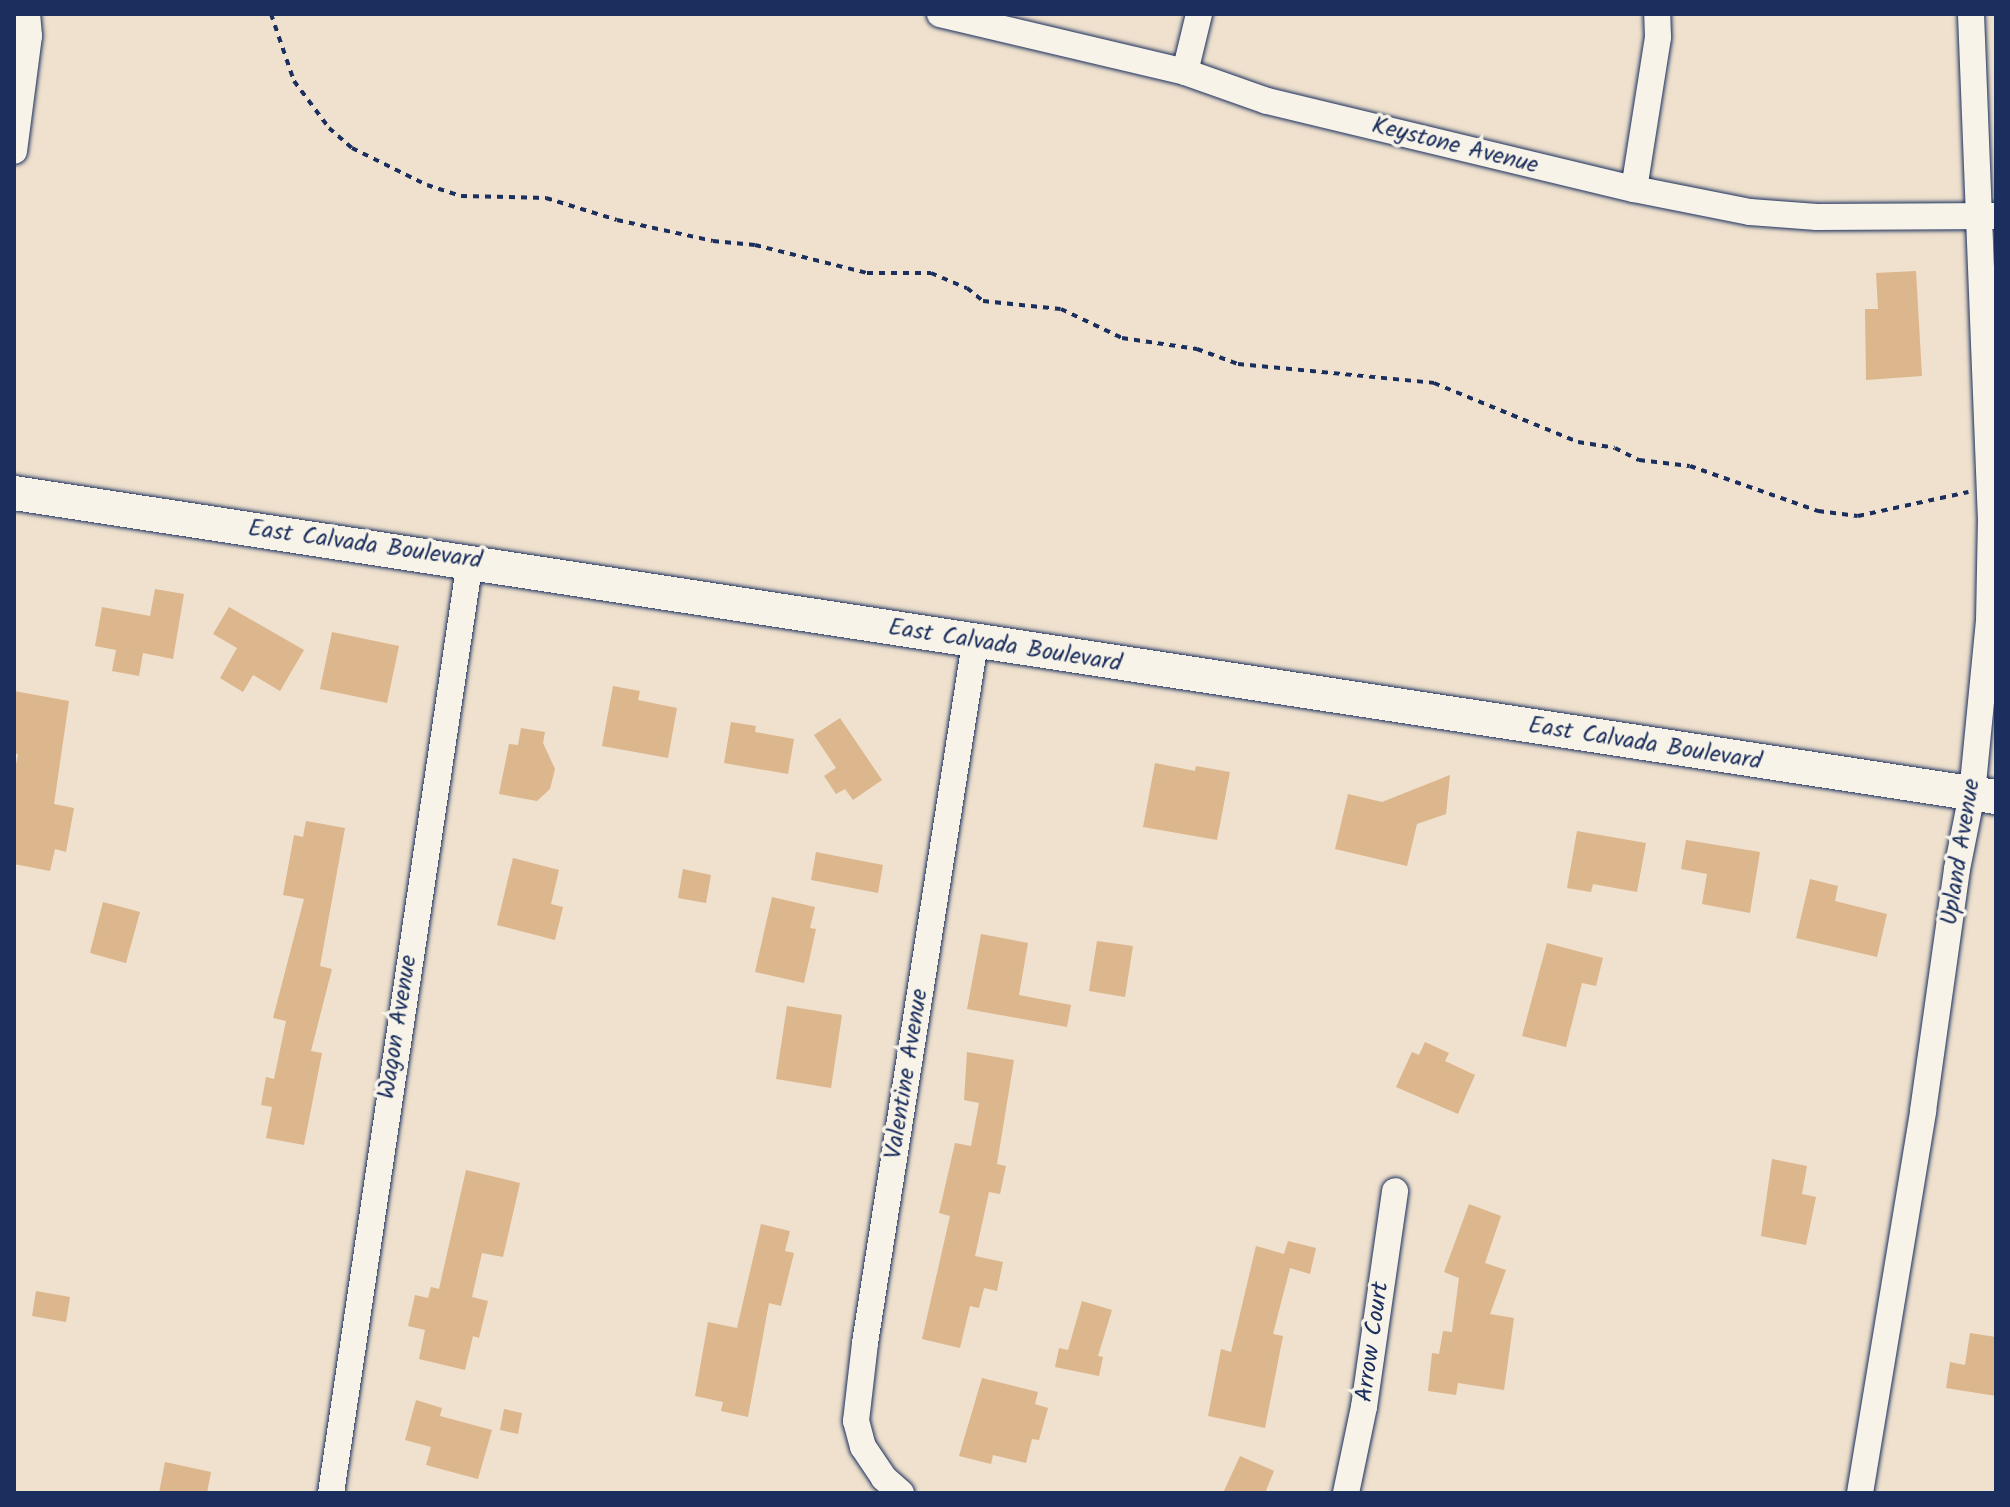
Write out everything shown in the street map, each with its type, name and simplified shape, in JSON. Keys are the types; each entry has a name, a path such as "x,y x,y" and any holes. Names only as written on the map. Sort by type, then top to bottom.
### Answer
{"main road":[{"name":"East Calvada Boulevard","path":"14,493 1984,796"}],"street":[{"path":"14,151 29,36 27,14"},
{"name":"Keystone Avenue","path":"940,14 1185,72 1267,101 1634,189 1750,212 1817,217 1988,216"},
{"path":"1185,72 1199,14"},
{"path":"1634,189 1658,37 1657,14"},
{"name":"Upland Avenue","path":"1860,1493 1923,1111 1957,869 1984,796 1990,488 1988,216 1971,14"},
{"name":"Wagon Avenue","path":"331,1493 391,1073 470,561"},
{"name":"Valentine Avenue","path":"901,1493 884,1478 863,1447 856,1421 865,1343 975,643"},
{"name":"Arrow Court","path":"1346,1493 1364,1407 1395,1191"}],"path":[{"path":"271,14 275,34 294,81 329,128 352,148 427,185 461,196 546,198 617,220 713,241 755,245 867,273 931,273 967,288 983,301 1061,309 1122,338 1197,349 1238,364 1434,383 1578,442 1615,448 1639,460 1690,466 1818,511 1858,516 1990,488"}],"building":[{"path":"1916,271 1922,376 1866,380 1865,309 1878,309 1876,273"},
{"path":"155,589 184,594 173,659 143,653 139,676 112,671 116,650 95,646 102,607 150,616"},
{"path":"229,607 304,650 280,691 253,675 243,692 220,678 237,648 213,634"},
{"path":"332,632 399,646 387,703 320,689"},
{"path":"613,686 640,691 638,700 677,708 668,758 602,746"},
{"path":"14,691 69,701 54,804 74,808 66,852 55,849 50,871 14,864 14,775 18,754 14,754"},
{"path":"840,718 882,780 853,800 845,789 836,794 824,776 836,768 814,735"},
{"path":"731,722 756,726 755,732 794,739 788,774 724,763"},
{"path":"521,728 545,732 543,743 555,769 550,789 537,801 499,794 509,744 518,745"},
{"path":"1155,763 1195,771 1196,766 1230,772 1217,840 1143,827"},
{"path":"1450,775 1446,814 1417,824 1407,866 1335,849 1348,794 1382,802"},
{"path":"306,821 345,828 320,966 332,969 311,1051 322,1053 304,1145 266,1138 272,1107 261,1105 266,1077 274,1079 286,1021 273,1018 304,899 283,895 294,835 303,837"},
{"path":"1577,831 1646,843 1637,892 1593,884 1591,892 1567,888"},
{"path":"1686,840 1760,852 1750,913 1702,904 1707,874 1681,869"},
{"path":"816,852 883,865 878,893 811,880"},
{"path":"513,858 559,870 551,904 563,907 555,940 497,925"},
{"path":"683,869 711,875 706,903 678,898"},
{"path":"1810,879 1838,886 1835,901 1887,914 1877,957 1796,938"},
{"path":"772,897 815,907 810,928 816,929 804,983 755,972"},
{"path":"103,902 140,912 126,963 90,953"},
{"path":"981,934 1028,943 1019,995 1071,1005 1067,1027 967,1009"},
{"path":"1097,941 1133,946 1125,997 1089,991"},
{"path":"1547,943 1603,958 1596,986 1582,983 1566,1047 1522,1036"},
{"path":"787,1006 842,1015 831,1088 776,1079"},
{"path":"1425,1042 1449,1053 1445,1061 1475,1075 1458,1114 1396,1087 1412,1052 1419,1055"},
{"path":"967,1052 1014,1060 997,1164 1006,1166 1000,1194 989,1192 975,1256 1003,1262 997,1291 984,1288 979,1308 970,1306 960,1348 922,1339 950,1216 939,1213 955,1143 971,1146 979,1103 964,1100"},
{"path":"1772,1159 1807,1166 1802,1194 1816,1197 1806,1245 1761,1236"},
{"path":"466,1170 520,1183 503,1257 482,1253 472,1297 488,1301 479,1338 473,1336 465,1370 419,1359 425,1330 408,1326 415,1295 428,1298 431,1287 439,1289"},
{"path":"1469,1204 1501,1216 1485,1263 1506,1270 1490,1314 1514,1318 1504,1390 1458,1383 1456,1395 1428,1391 1432,1353 1439,1354 1443,1331 1452,1332 1459,1278 1444,1272"},
{"path":"761,1224 790,1231 785,1251 794,1253 781,1306 769,1303 748,1417 721,1411 723,1402 695,1396 708,1322 737,1328"},
{"path":"1288,1241 1316,1248 1310,1274 1290,1268 1273,1334 1283,1336 1265,1428 1208,1416 1221,1349 1231,1352 1256,1246 1284,1254"},
{"path":"36,1291 70,1297 66,1322 32,1316"},
{"path":"1082,1301 1112,1310 1098,1356 1103,1357 1099,1376 1055,1367 1059,1348 1068,1350"},
{"path":"1970,1333 1996,1337 1996,1396 1946,1388 1950,1362 1965,1365"},
{"path":"982,1378 1038,1392 1035,1404 1048,1408 1039,1440 1032,1439 1026,1463 993,1455 991,1464 959,1456"},
{"path":"416,1400 442,1408 440,1416 492,1430 478,1479 426,1465 431,1447 405,1440"},
{"path":"504,1409 522,1413 518,1434 500,1430"},
{"path":"1240,1456 1274,1471 1265,1493 1223,1493"},
{"path":"165,1462 211,1472 207,1493 159,1493"}]}
